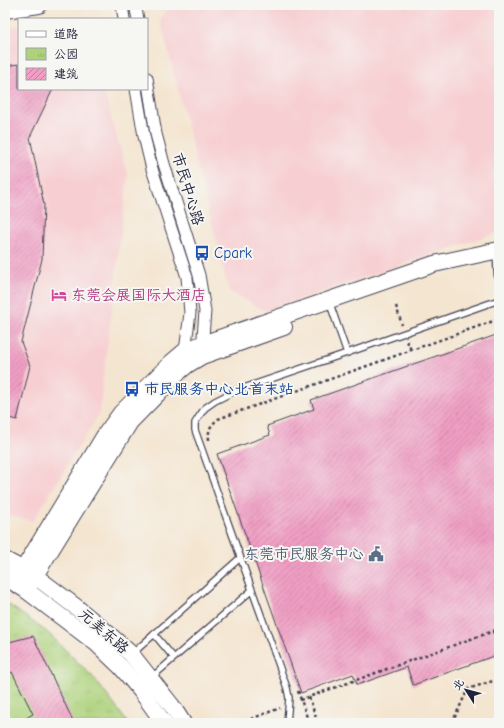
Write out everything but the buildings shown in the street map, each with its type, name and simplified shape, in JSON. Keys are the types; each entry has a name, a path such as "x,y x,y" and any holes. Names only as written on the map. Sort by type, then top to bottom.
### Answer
{"street":[{"path":"5,10 39,5"},
{"path":"122,5 124,18"},
{"path":"135,5 138,18"},
{"name":"市民中心路","path":"148,84 158,142 199,275 205,312 202,350"},
{"name":"市民中心路","path":"136,90 144,136 152,169 187,277 190,313 186,358"},
{"path":"21,579 105,435 121,413 172,362 186,358 202,350 330,306 434,264 498,256"},
{"name":"元美东路","path":"5,560 21,579 96,643 121,667 141,691 164,723"},
{"name":"元美东路","path":"21,579 82,612 131,654 151,678 183,723"}],"lane":[{"path":"498,256 497,277 499,282"},
{"path":"287,723 289,698 287,688 195,430 195,423 205,408 235,391 499,300"},
{"path":"330,306 346,353"},
{"path":"131,654 240,558"},
{"path":"151,678 252,590"},
{"path":"154,634 174,658"}],"path":[{"path":"210,442 210,428 218,418 499,319"},
{"path":"240,723 499,629"},
{"path":"493,631 499,647"},
{"path":"452,723 468,690 499,679"},
{"path":"296,685 309,723"},
{"path":"309,697 318,723"}],"shaded area":[{"path":"170,5 499,5 499,234 493,234 265,311 229,291 160,19"},
{"name":"东莞会展国际大酒店","path":"18,26 18,90 103,90 128,175 99,414 33,521 5,514 5,28"}],"green space":[{"path":"5,602 47,632 93,677 128,723 5,723"}],"place":[{"name":"Cpark","path":"202,253"},
{"name":"东莞会展国际大酒店","path":"59,295"},
{"name":"市民服务中心北首末站","path":"132,389"},
{"name":"东莞市民服务中心","path":"376,554"}]}
